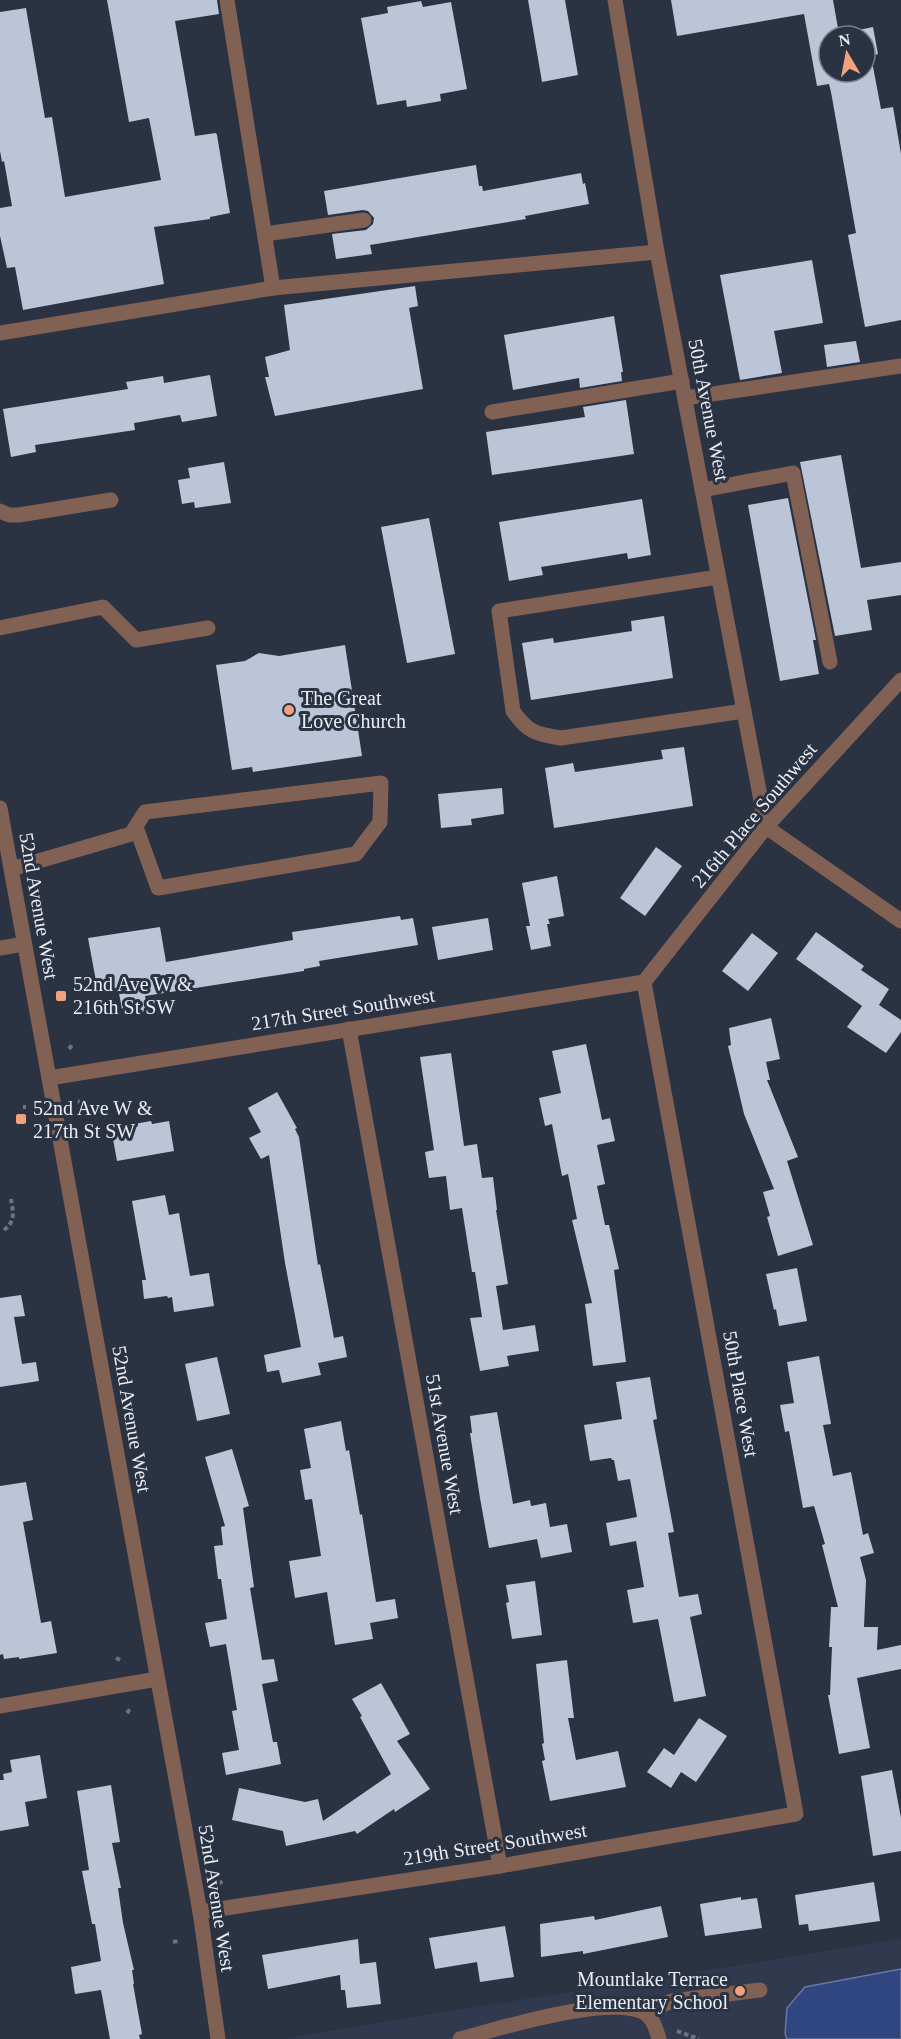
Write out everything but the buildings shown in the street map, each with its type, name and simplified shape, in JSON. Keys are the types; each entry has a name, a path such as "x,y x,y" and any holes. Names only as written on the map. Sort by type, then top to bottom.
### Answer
{"street":[{"path":"227,0 273,288"},
{"name":"50th Avenue West","path":"615,0 657,252 766,828"},
{"path":"265,234 364,220"},
{"path":"0,333 273,288 657,252"},
{"path":"685,398 901,366"},
{"path":"492,412 682,381"},
{"path":"702,490 793,473 830,662"},
{"path":"0,511 9,515 111,500"},
{"path":"718,577 499,611 513,711 521,722 537,734 561,738 744,711"},
{"path":"0,628 103,607 136,640 208,628"},
{"name":"216th Place Southwest","path":"644,982 766,828 901,680"},
{"path":"11,869 131,834 145,812 381,783 380,822 356,854 158,888 136,827"},
{"name":"52nd Avenue West","path":"0,808 200,1912 218,2039"},
{"path":"766,828 901,921"},
{"path":"0,948 24,944"},
{"name":"217th Street Southwest","path":"49,1078 644,982"},
{"name":"50th Place West","path":"644,982 796,1814"},
{"name":"51st Avenue West","path":"349,1029 500,1866"},
{"path":"0,1706 157,1679"},
{"name":"219th Street Southwest","path":"200,1912 500,1866 796,1814"},
{"path":"460,2039 544,2017 623,2008 644,2012 672,2001 760,1990"},
{"path":"644,2012 653,2021 659,2039"}],"path":[{"path":"4,1230 13,1219 11,1199"}],"shaded area":[{"name":"Mountlake Terrace Elementary School","path":"901,1939 901,2039 284,2039 394,2020"}],"water":[{"path":"901,1969 901,2039 787,2039 785,2034 787,2008 805,1987"}],"place":[{"name":"The Great Love Church","path":"289,710"},
{"name":"52nd Ave W & 216th St SW","path":"61,996"},
{"name":"52nd Ave W & 217th St SW","path":"21,1119"},
{"name":"Mountlake Terrace Elementary School","path":"740,1991"}]}
